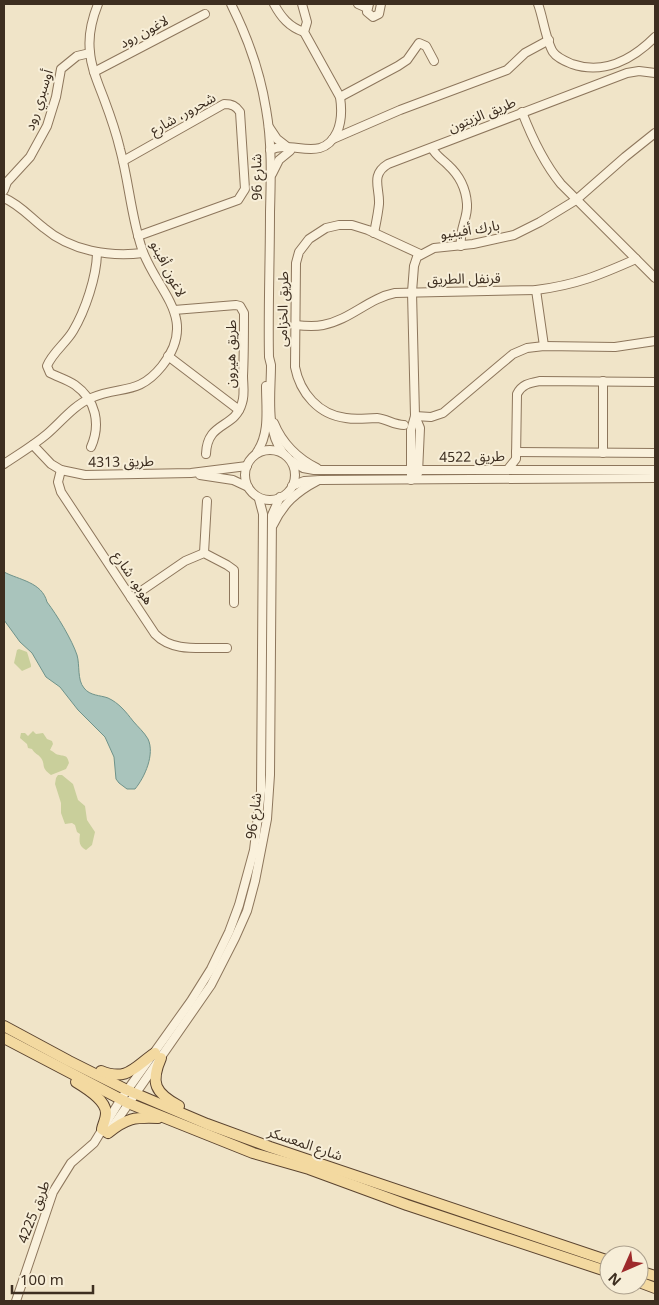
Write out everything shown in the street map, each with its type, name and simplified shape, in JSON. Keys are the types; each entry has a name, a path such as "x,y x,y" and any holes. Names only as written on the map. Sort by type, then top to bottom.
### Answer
{"main road":[{"name":"شارع المعسكر","path":"4,1026 69,1061 131,1091 207,1124 599,1258"},
{"name":"شارع المعسكر","path":"4,1038 125,1101 253,1153 308,1169 407,1205 599,1269"},
{"path":"69,1061 82,1063 104,1072 122,1074 134,1070 146,1058 158,1056 155,1074 160,1092 170,1101 194,1114 207,1124"},
{"path":"47,1061 55,1071 90,1092 104,1106 106,1112 105,1131 133,1118 166,1118"}],"street":[{"name":"لاغون أفينو","path":"4,464 33,445 89,399 102,394 130,389 142,384 160,368 168,356 176,332 174,310 143,253 123,161 111,119 94,72 90,53 91,25 98,4"},
{"name":"شارع 96","path":"231,4 248,40 256,64 269,128 271,176 269,357 271,365 271,415 274,438 283,453"},
{"path":"274,4 286,21 295,29 304,32 340,98 341,117 334,139"},
{"path":"302,4 307,22 304,32"},
{"path":"358,4 368,6 369,15 376,16 380,11 381,4"},
{"path":"538,4 553,52 563,60 586,68 619,63 638,53 655,37"},
{"name":"لاغون رود","path":"94,72 205,14"},
{"path":"270,151 280,146 291,149 321,147 334,139 400,110 508,70 525,53 549,40"},
{"path":"340,98 407,60 419,43 426,46 434,61"},
{"name":"أوسبري رود","path":"90,53 77,56 62,70 47,126 30,157 7,182 4,194 52,235 69,244 97,252 128,255 143,253"},
{"name":"طريق الزيتون","path":"374,232 379,207 376,182 378,172 388,164 628,73 639,71 655,74"},
{"name":"شحرور، شارع","path":"123,161 224,104 230,104 240,112 245,189 242,196 238,200 138,236"},
{"path":"522,112 537,147 550,170 576,200 655,278"},
{"path":"269,128 277,139 291,149"},
{"name":"بارك أفينيو","path":"420,254 434,248 461,246 514,235 555,214 576,200 631,151 655,133"},
{"path":"432,148 438,157 456,174 465,191 467,206 460,232 461,246"},
{"path":"271,176 279,160 291,149"},
{"name":"طريق الخزامى","path":"404,425 379,418 342,418 330,414 313,403 304,392 296,374 296,263 306,242 320,231 339,225 357,226 374,232 420,254"},
{"path":"92,447 97,426 93,406 89,399 73,384 50,374 46,366 74,330 91,288 97,252"},
{"path":"415,480 412,292 415,259 420,254"},
{"name":"قرنفل الطريق","path":"295,325 322,326 347,317 379,297 395,293 536,290 579,282 636,259"},
{"path":"536,290 544,346"},
{"name":"طريق هيرون","path":"168,356 239,410 243,402 243,309 236,305 174,310"},
{"path":"415,416 430,417 443,413 514,354 527,348 544,346 615,348 655,341"},
{"name":"شارع 96","path":"256,453 263,443 266,434 266,366 269,357"},
{"path":"523,470 516,455 517,394 523,386 540,381 655,382"},
{"path":"603,381 603,454"},
{"path":"206,454 207,445 213,432 228,423 239,410"},
{"path":"271,415 280,437 287,445 302,460 324,470"},
{"name":"طريق 4313","path":"33,445 46,459 61,470 73,474 95,476 191,473 247,466"},
{"path":"272,449 283,453 292,462 295,470 292,486 280,498 274,500 259,499 248,487 244,474 247,466 256,453 272,449"},
{"path":"516,455 655,453"},
{"path":"508,469 516,455"},
{"name":"طريق 4522","path":"292,462 303,468 324,470 655,470"},
{"name":"هوبو، شارع","path":"61,470 58,482 61,492 155,634 165,642 180,647 227,648"},
{"name":"طريق 4313","path":"191,473 234,480 248,487"},
{"name":"طريق 4522","path":"292,486 304,481 320,480 655,478"},
{"path":"271,529 282,508 289,500 298,492 320,480"},
{"name":"شارع 96","path":"125,1101 211,985 232,946 247,910 262,849 267,819 270,775 271,529 272,515 280,498"},
{"name":"شارع 96","path":"158,1056 201,985 225,940 239,906 254,850 261,791 263,520 259,499"},
{"path":"204,553 207,501"},
{"path":"131,598 185,561 204,553"},
{"path":"204,553 234,570 234,603"},
{"name":"طريق 4225","path":"16,1301 53,1192 70,1163 105,1131 125,1101"}],"green space":[{"path":"17,650 27,652 31,665 31,667 22,671 14,663"},
{"path":"33,731 36,734 43,733 47,739 52,741 53,744 50,750 67,758 69,763 66,769 51,775 44,768 41,758 32,749 28,748 27,744 20,738 21,733 25,733 28,736"},
{"path":"58,775 62,775 73,784 78,800 85,806 87,820 95,832 92,845 86,850 81,845 80,834 77,832 75,825 72,823 65,824 55,784"}],"water":[{"path":"4,572 29,582 44,595 75,649 80,681 86,691 116,702 148,739 150,758 142,778 135,789 127,789 119,783 116,779 114,757 105,737 78,710 60,687 46,677 32,653 20,642 4,620"}]}
